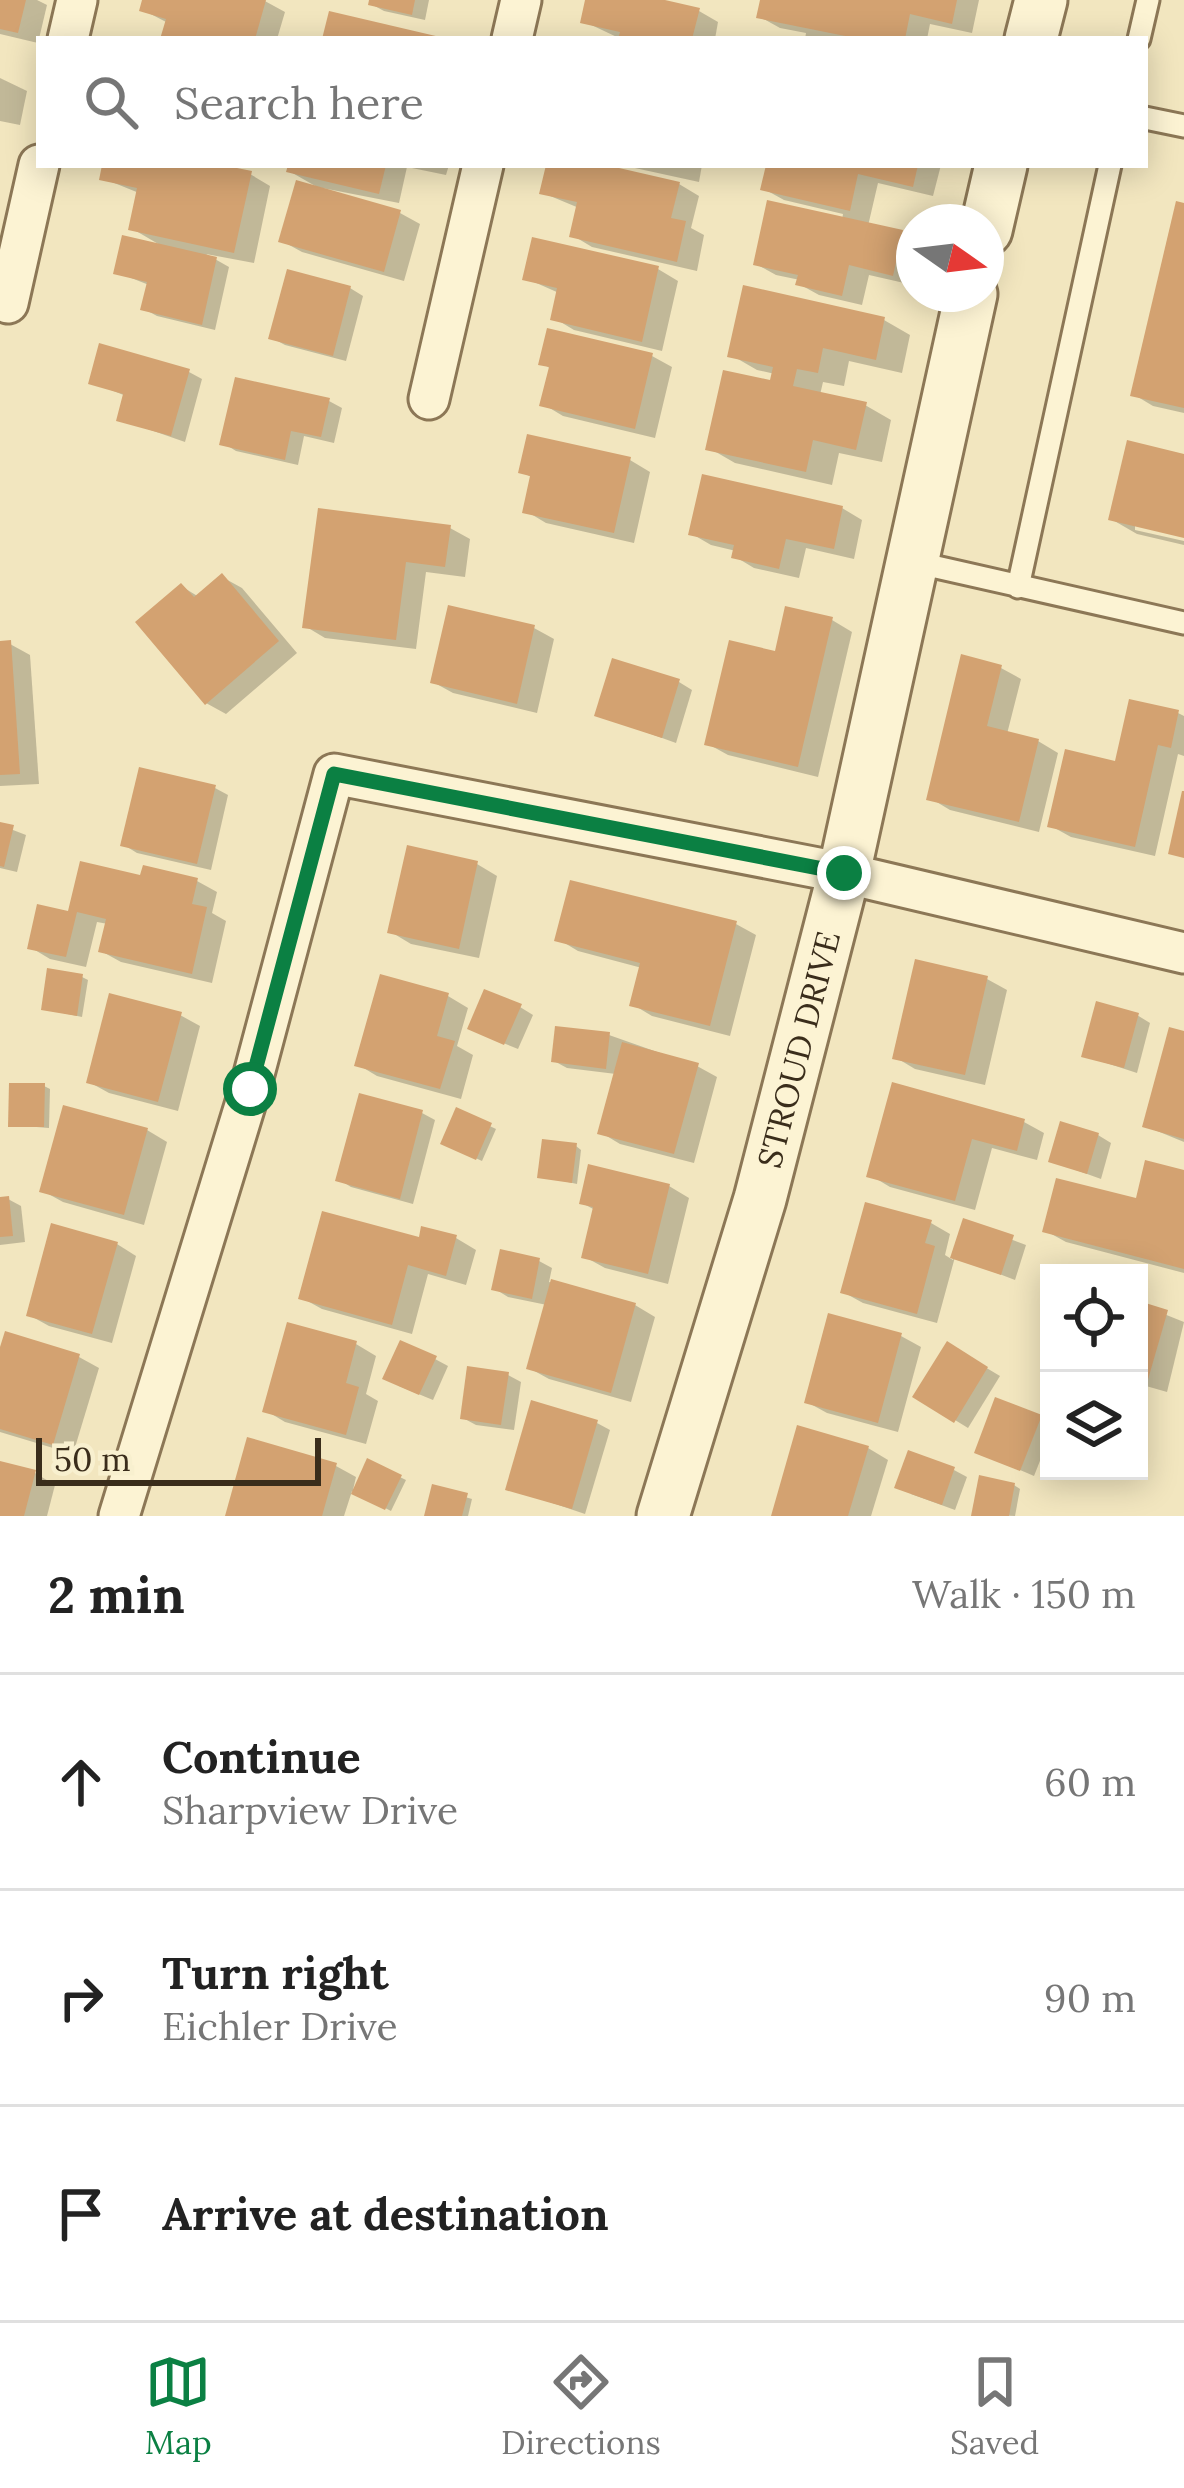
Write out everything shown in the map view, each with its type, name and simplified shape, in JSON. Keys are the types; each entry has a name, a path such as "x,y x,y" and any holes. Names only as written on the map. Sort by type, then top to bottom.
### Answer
{"street":[{"path":"69,36 77,0"},
{"path":"513,36 521,0"},
{"path":"1032,36 1041,0"},
{"path":"8,303 38,168"},
{"path":"429,399 482,168"},
{"path":"992,204 1000,168"},
{"name":"STROUD DRIVE","path":"663,1516 760,1199 844,873 967,312"},
{"path":"119,1516 250,1089 334,774 844,873 1184,952"}],"lane":[{"path":"1140,36 1148,0"},
{"path":"1148,119 1184,126"},
{"path":"1018,587 1109,168"},
{"path":"914,562 1184,623"}],"building":[{"path":"0,0 26,0 18,33 0,29"},
{"path":"142,0 266,0 256,36 161,36 166,19 139,11"},
{"path":"369,0 415,0 412,15 368,5"},
{"path":"585,0 665,0 700,8 693,36 619,36 620,32 580,23"},
{"path":"760,0 957,0 952,24 910,14 906,36 845,36 756,18"},
{"path":"329,11 436,36 323,36"},
{"path":"101,168 252,171 234,253 128,230 137,188 99,180"},
{"path":"287,168 385,168 379,194 286,172"},
{"path":"545,168 619,168 680,182 671,218 686,221 677,262 569,237 577,202 539,194"},
{"path":"765,168 917,168 913,187 858,174 850,211 760,190"},
{"path":"296,180 401,210 384,272 278,242"},
{"path":"767,200 896,228 893,276 849,265 842,296 795,285 798,275 753,265"},
{"path":"1176,201 1184,203 1184,408 1130,396"},
{"path":"122,235 217,257 202,325 140,310 147,282 113,274"},
{"path":"532,237 659,266 642,342 550,320 557,288 522,280"},
{"path":"287,269 351,286 333,356 268,339"},
{"path":"743,285 885,317 876,360 823,348 818,373 797,369 793,386 867,402 856,450 813,440 806,472 705,450 723,370 770,380 773,367 727,357"},
{"path":"547,328 653,353 635,429 539,406 549,367 538,365"},
{"path":"99,343 190,369 171,436 116,421 123,394 88,384"},
{"path":"235,377 330,398 321,437 291,431 285,460 219,445"},
{"path":"527,434 631,457 614,533 522,513 530,476 518,473"},
{"path":"1127,440 1184,454 1184,538 1108,520"},
{"path":"702,474 843,506 834,549 786,539 779,569 731,558 734,545 688,535"},
{"path":"318,508 451,525 445,567 406,562 396,640 302,628"},
{"path":"222,573 279,641 205,705 135,622 181,583 194,597"},
{"path":"448,605 535,625 517,704 430,683"},
{"path":"785,606 833,617 798,767 704,745 729,640 775,651"},
{"path":"11,640 20,774 0,775 0,641"},
{"path":"961,654 1002,665 987,726 1039,739 1019,822 926,800"},
{"path":"612,658 680,679 662,738 594,716"},
{"path":"1129,699 1179,710 1171,748 1158,745 1135,847 1047,827 1065,749 1115,761"},
{"path":"139,767 216,785 197,864 120,846"},
{"path":"1184,791 1184,858 1168,854"},
{"path":"0,822 14,825 4,867 0,866"},
{"path":"407,845 478,861 459,949 387,933"},
{"path":"80,861 140,875 143,865 198,878 192,904 207,907 192,974 98,952 106,919 77,912 66,957 27,949 37,904 68,911"},
{"path":"570,880 737,921 710,1026 629,1006 640,963 554,941"},
{"path":"915,959 988,976 965,1075 892,1059"},
{"path":"47,968 83,974 77,1016 41,1010"},
{"path":"380,974 449,993 437,1036 455,1041 440,1089 354,1066"},
{"path":"484,989 522,1004 504,1045 467,1029"},
{"path":"109,993 182,1012 158,1102 86,1083"},
{"path":"1096,1001 1139,1013 1124,1068 1081,1057"},
{"path":"555,1026 610,1032 606,1069 551,1062"},
{"path":"1169,1027 1184,1031 1184,1139 1142,1127"},
{"path":"622,1042 699,1063 674,1154 597,1134"},
{"path":"892,1082 1025,1119 1017,1151 972,1139 955,1201 866,1177"},
{"path":"9,1083 45,1083 44,1127 8,1127"},
{"path":"359,1093 423,1110 400,1199 335,1181"},
{"path":"63,1105 148,1128 124,1215 39,1192"},
{"path":"456,1107 492,1123 476,1160 440,1144"},
{"path":"1060,1121 1099,1133 1087,1174 1048,1162"},
{"path":"542,1139 577,1143 572,1183 537,1178"},
{"path":"1145,1160 1184,1170 1184,1269 1042,1232 1056,1178 1136,1198"},
{"path":"588,1164 670,1184 648,1274 581,1258 593,1207 579,1204"},
{"path":"9,1196 13,1236 0,1237 0,1197"},
{"path":"865,1202 932,1220 925,1243 935,1246 917,1314 840,1293"},
{"path":"322,1211 419,1237 421,1226 457,1235 446,1276 408,1265 392,1325 298,1299"},
{"path":"963,1218 1014,1235 1001,1275 950,1258"},
{"path":"51,1223 118,1242 92,1334 26,1316"},
{"path":"500,1249 540,1258 532,1299 491,1290"},
{"path":"551,1279 636,1303 611,1393 526,1369"},
{"path":"1148,1304 1168,1310 1148,1380"},
{"path":"828,1313 902,1333 878,1423 804,1403"},
{"path":"287,1322 357,1341 346,1383 359,1387 346,1435 262,1412"},
{"path":"5,1331 80,1354 53,1445 0,1429 0,1347"},
{"path":"400,1340 437,1356 419,1395 382,1379"},
{"path":"947,1341 988,1367 954,1423 912,1397"},
{"path":"467,1366 509,1372 501,1425 460,1419"},
{"path":"995,1397 1040,1414 1020,1471 974,1453"},
{"path":"531,1400 598,1420 572,1509 505,1490"},
{"path":"797,1425 869,1446 848,1516 771,1516"},
{"path":"247,1437 337,1463 322,1516 225,1516"},
{"path":"908,1450 955,1467 942,1505 894,1488"},
{"path":"367,1458 402,1475 385,1510 351,1494"},
{"path":"0,1461 36,1470 24,1516 0,1516"},
{"path":"979,1475 1015,1483 1009,1516 971,1516"},
{"path":"432,1484 468,1493 462,1516 424,1516"}],"route":[{"path":"250,1089 334,774 844,873"}]}
